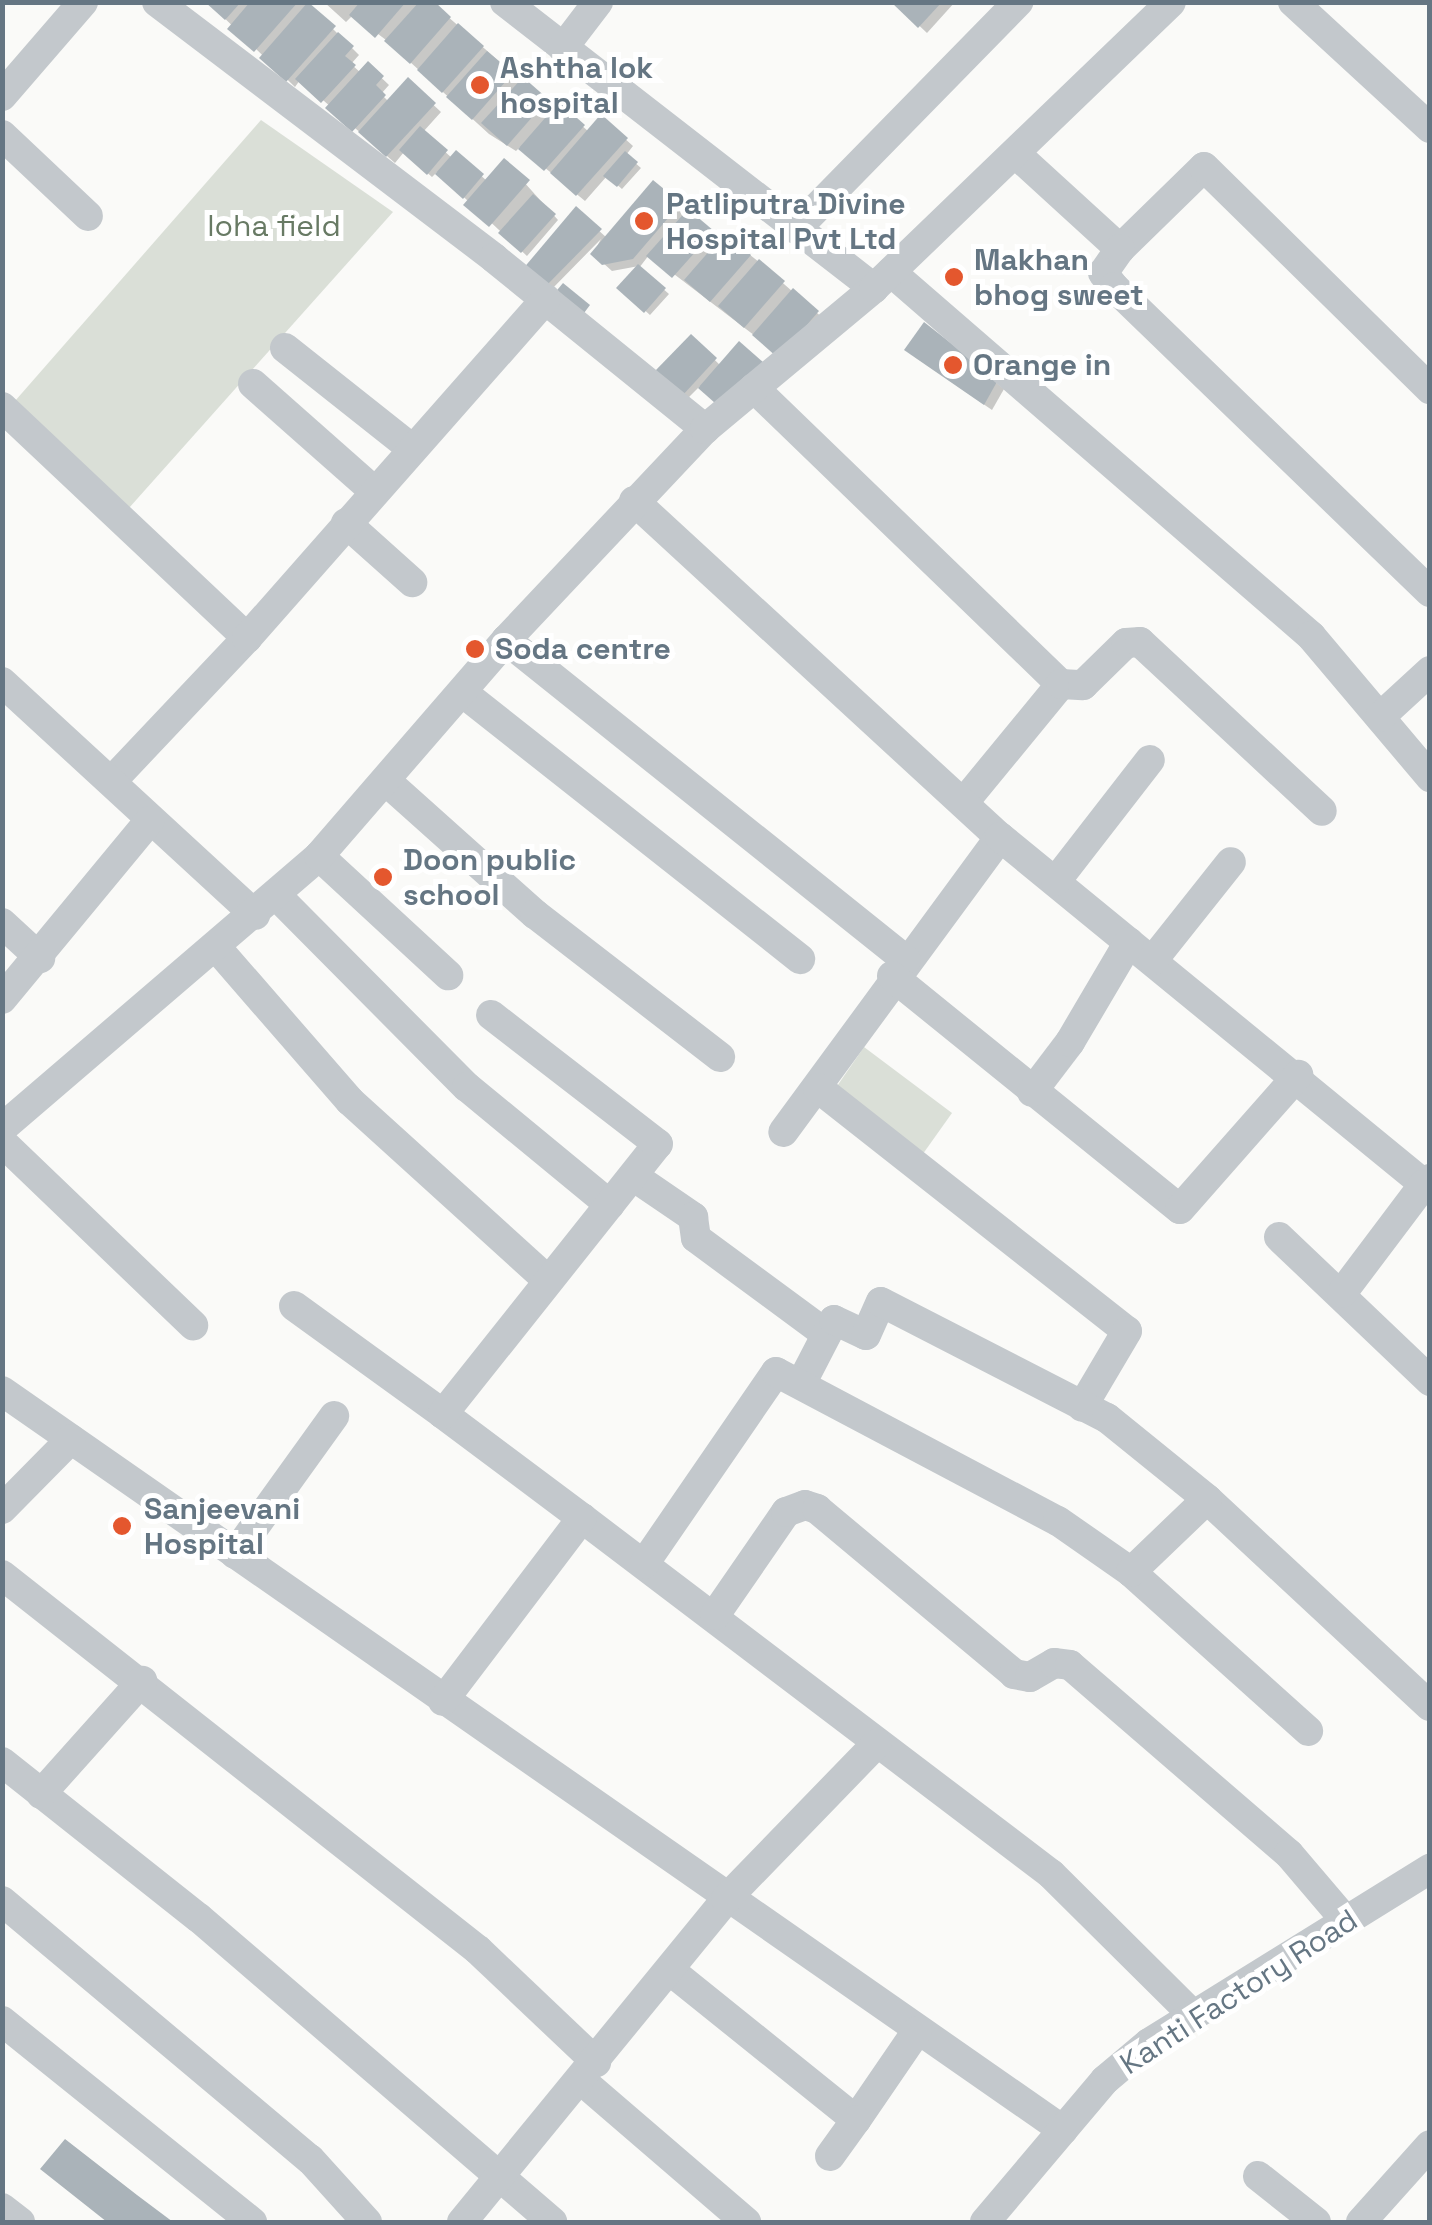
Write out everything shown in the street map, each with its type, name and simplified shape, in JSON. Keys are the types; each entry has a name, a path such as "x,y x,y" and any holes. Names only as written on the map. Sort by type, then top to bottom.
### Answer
{"street":[{"path":"2,96 83,2"},
{"path":"156,2 546,299 704,429"},
{"path":"505,2 796,229 882,280 1311,636 1430,778"},
{"path":"563,48 598,2"},
{"path":"796,229 1018,2"},
{"path":"2,1128 320,856 506,640 704,429 882,280 1170,2"},
{"path":"1294,2 1430,128"},
{"path":"2,135 88,216"},
{"path":"1016,154 1120,249"},
{"path":"1430,389 1204,167 1120,249 1104,273 1114,287 1430,592"},
{"path":"112,781 247,638 546,299"},
{"path":"285,348 411,448"},
{"path":"254,384 374,491"},
{"path":"754,388 1061,684 1083,685 1126,643 1140,642 1322,812"},
{"path":"2,407 247,638"},
{"path":"634,501 1000,837 1298,1075 1426,1188 1342,1293"},
{"path":"346,523 412,582"},
{"path":"506,640 899,968 1032,1092 1180,1209 1298,1075"},
{"path":"1380,717 1430,671"},
{"path":"2,682 112,781 149,821 266,906 467,1087 610,1205"},
{"path":"964,802 1061,684"},
{"path":"462,692 800,959"},
{"path":"1056,881 1150,760"},
{"path":"386,781 535,914 720,1057"},
{"path":"2,1000 149,821"},
{"path":"783,1132 818,1088 899,968 1000,837"},
{"path":"320,856 448,975"},
{"path":"1032,1092 1141,951 1231,862"},
{"path":"2,922 40,958"},
{"path":"216,947 350,1101 545,1278"},
{"path":"443,1414 545,1278 658,1144 491,1016"},
{"path":"818,1088 1127,1331 1082,1407"},
{"path":"2,1142 193,1325"},
{"path":"633,1176 694,1218 696,1238 826,1334"},
{"path":"1279,1237 1430,1381"},
{"path":"801,1384 834,1320 866,1335 881,1302 1107,1418 1207,1498 1430,1706"},
{"path":"294,1306 715,1615 876,1744 1051,1874 1193,2015"},
{"path":"644,1564 776,1372 996,1485 1130,1572 1308,1731"},
{"path":"2,1390 1063,2130"},
{"path":"235,1554 334,1416"},
{"path":"2,1509 71,1439"},
{"path":"1130,1572 1207,1498"},
{"path":"715,1615 786,1512 805,1504 817,1509 1014,1674 1030,1677 1054,1664 1070,1665 1289,1854 1346,1921"},
{"path":"444,1701 582,1518"},
{"path":"2,1575 142,1681 478,1950 588,2071 746,2222"},
{"path":"40,1794 142,1681"},
{"path":"462,2222 672,1972 726,1898 876,1744"},
{"path":"2,1762 200,1918 552,2222"},
{"name":"Kanti Factory Road","path":"984,2222 1105,2080 1193,2015 1430,1869"},
{"path":"2,1901 310,2159 367,2222"},
{"path":"672,1972 856,2120"},
{"path":"2,2022 252,2222"},
{"path":"830,2156 917,2031"},
{"path":"1361,2222 1423,2165"},
{"path":"1258,2176 1316,2222"},
{"path":"2,2208 20,2222"}],"green space":[{"name":"loha field","path":"261,120 393,212 129,508 15,401"},
{"path":"864,1047 952,1113 920,1158 833,1092"}],"building":[{"path":"205,2 241,2 225,20"},
{"path":"250,2 298,2 254,52 227,29"},
{"path":"308,2 336,26 286,82 259,58"},
{"path":"360,2 406,2 375,38 349,15"},
{"path":"419,2 435,2 451,17 410,64 384,41"},
{"path":"891,2 942,2 918,28"},
{"path":"458,23 484,46 442,93 417,70"},
{"path":"338,32 354,46 345,56 356,65 321,103 295,79"},
{"name":"Ashtha lok hospital","path":"487,51 513,73 472,120 446,97"},
{"path":"368,61 384,76 376,85 386,95 352,132 325,108"},
{"path":"408,77 436,103 386,157 358,132"},
{"path":"523,77 548,99 507,146 481,123"},
{"path":"559,102 585,125 544,171 518,149"},
{"path":"601,114 628,138 576,196 550,173"},
{"path":"420,126 448,150 427,175 399,150"},
{"path":"456,150 484,174 463,199 435,174"},
{"path":"625,151 638,162 617,187 603,176"},
{"path":"504,158 530,180 489,227 463,205"},
{"path":"653,180 681,203 633,259 602,265 590,254"},
{"path":"533,194 556,214 521,253 498,233"},
{"path":"576,206 602,229 544,288 522,270"},
{"path":"688,209 714,231 672,278 646,256"},
{"path":"725,233 751,255 710,302 684,280"},
{"path":"759,259 785,281 744,328 718,306"},
{"path":"638,264 666,288 644,313 616,288"},
{"path":"563,283 590,305 581,317 553,295"},
{"path":"793,288 819,311 778,358 752,335"},
{"name":"Orange in","path":"924,322 998,380 984,405 904,350"},
{"path":"691,334 717,358 682,396 655,371"},
{"path":"739,341 765,364 724,411 698,388"},
{"path":"65,2139 173,2222 107,2222 40,2169"}],"place":[{"name":"Ashtha lok hospital","path":"480,85"},
{"name":"Patliputra Divine Hospital Pvt Ltd","path":"644,221"},
{"name":"Makhan bhog sweet","path":"954,277"},
{"name":"Orange in","path":"953,365"},
{"name":"Soda centre","path":"475,649"},
{"name":"Doon public school","path":"383,877"},
{"name":"Sanjeevani Hospital","path":"122,1526"}]}
